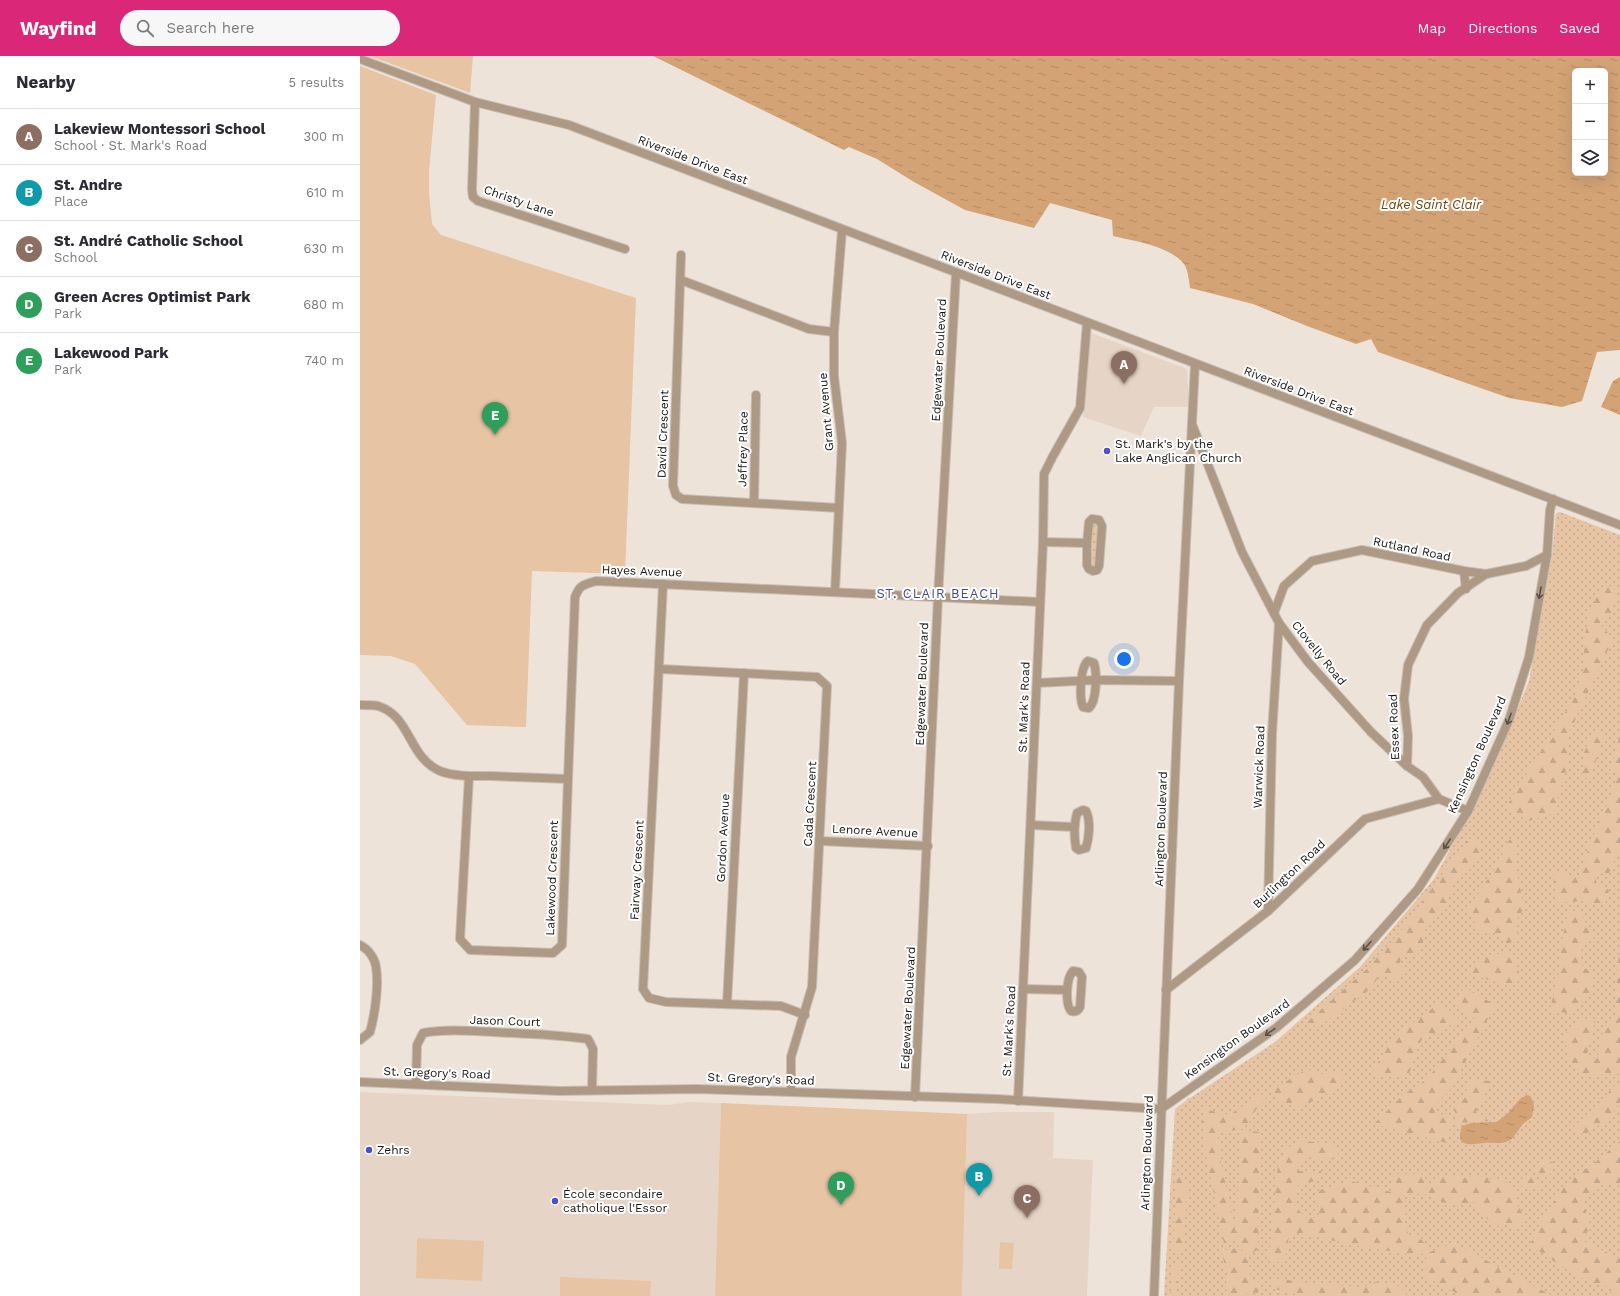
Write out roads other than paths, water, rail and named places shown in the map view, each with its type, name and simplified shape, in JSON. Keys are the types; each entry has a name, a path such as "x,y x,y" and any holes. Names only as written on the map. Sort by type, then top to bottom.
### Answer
{"street":[{"name":"Riverside Drive East","path":"360,59 475,102 569,124 842,230 1620,525"},
{"name":"Christy Lane","path":"475,102 473,197 478,201 625,248"},
{"name":"Grant Avenue","path":"835,592 842,443 834,376 834,332 842,230"},
{"name":"David Crescent","path":"681,255 674,491 682,499 839,508"},
{"name":"Edgewater Boulevard","path":"915,1096 928,846 938,597 956,273"},
{"path":"681,280 809,329 834,332"},
{"name":"St. Mark's Road","path":"1018,1101 1043,542 1044,474 1080,408 1087,323"},
{"name":"Arlington Boulevard","path":"1154,1296 1179,681 1195,364"},
{"name":"Jeffrey Place","path":"754,503 756,395"},
{"name":"Clovelly Road","path":"1191,421 1242,552 1279,623 1308,662 1371,732 1408,766 1423,776 1439,799"},
{"name":"Kensington Boulevard","path":"1161,1108 1276,1028 1355,960 1418,889 1468,811 1509,720 1529,657 1547,555 1550,510 1553,499"},
{"path":"1092,519 1097,519 1101,522 1102,526 1099,566 1095,571 1091,571 1088,568 1087,543 1089,522 1092,519"},
{"path":"1043,542 1087,543"},
{"name":"Rutland Road","path":"1274,612 1284,586 1312,562 1362,550 1464,571 1486,574 1526,566 1547,555"},
{"path":"1464,571 1466,589"},
{"name":"Essex Road","path":"1408,766 1408,736 1404,699 1408,665 1427,625 1458,593 1486,574"},
{"name":"Hayes Avenue","path":"568,779 576,597 578,588 582,585 596,581 1040,602"},
{"name":"Fairway Crescent","path":"663,584 643,989 649,998 666,1002 781,1006 805,1015"},
{"name":"Warwick Road","path":"1268,911 1272,734 1279,623"},
{"path":"1088,661 1094,663 1096,680 1094,702 1089,708 1083,707 1081,703 1081,682 1083,667 1088,661"},
{"name":"Cada Crescent","path":"660,669 817,677 827,686 812,987 805,1015 791,1057 791,1092"},
{"name":"Gordon Avenue","path":"727,1004 744,673"},
{"path":"1037,683 1081,682 1096,680 1179,681"},
{"path":"360,705 378,706 394,715 403,725 413,746 423,760 440,771 469,776 568,779"},
{"name":"Lakewood Crescent","path":"469,776 460,940 470,950 553,953 562,945 568,779"},
{"path":"1439,799 1468,811"},
{"name":"Burlington Road","path":"1166,990 1268,911 1364,819 1439,799"},
{"path":"1031,825 1074,827"},
{"name":"Lenore Avenue","path":"820,841 928,846"},
{"path":"360,945 371,955 376,966 374,1016 370,1032 360,1040"},
{"path":"1023,989 1067,990"},
{"name":"Jason Court","path":"416,1084 417,1045 423,1033 434,1031 483,1032 564,1035 588,1040 593,1050 592,1090"},
{"name":"St. Gregory's Road","path":"360,1082 559,1091 696,1090 915,1096 1161,1108"}],"water":[{"name":"Lake Saint Clair","path":"653,56 1620,56 1620,350 1597,352 1582,401 1562,407 1509,398 1378,352 1371,339 1356,344 1253,304 1190,288 1188,275 1184,264 1178,258 1151,245 1113,236 1112,220 1050,203 1034,228 965,210 914,182 877,159 849,147 844,150"},
{"path":"1620,377 1620,415 1601,407 1613,381"},
{"path":"1527,1095 1530,1096 1533,1101 1534,1106 1532,1117 1523,1124 1512,1139 1501,1143 1465,1144 1462,1142 1460,1133 1462,1126 1471,1123 1497,1122 1508,1113 1520,1099"}],"place":[{"name":"Lakeview Montessori School","path":"1124,384"},
{"name":"Lakewood Park","path":"495,435"},
{"name":"St. Mark's by the Lake Anglican Church","path":"1107,451"},
{"name":"Zehrs","path":"369,1150"},
{"name":"St. Andre","path":"979,1196"},
{"name":"École secondaire catholique l'Essor","path":"555,1201"},
{"name":"Green Acres Optimist Park","path":"841,1205"},
{"name":"St. André Catholic School","path":"1027,1218"}],"district":[{"name":"ST. CLAIR BEACH","path":"938,593"}]}
